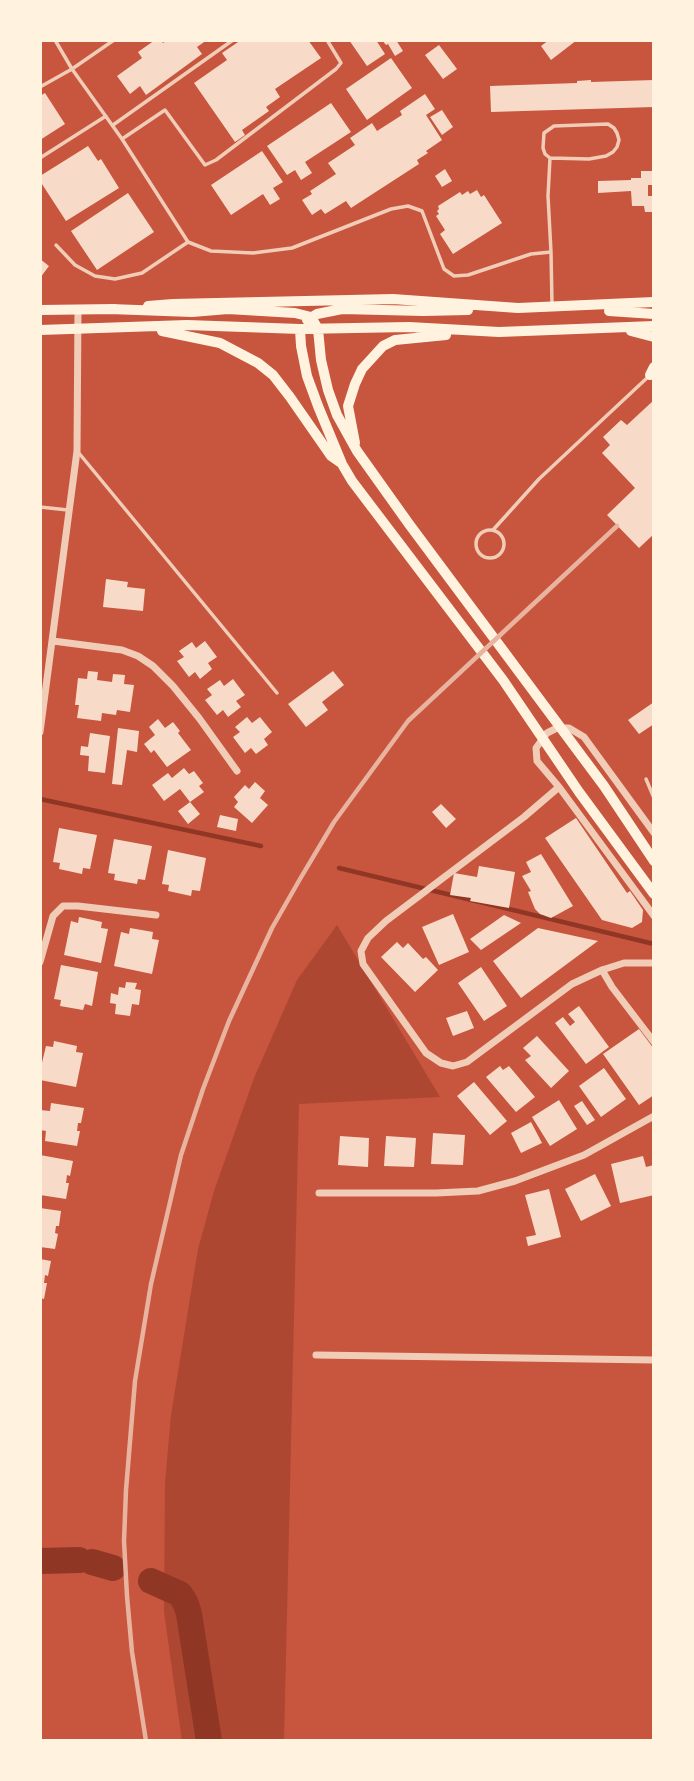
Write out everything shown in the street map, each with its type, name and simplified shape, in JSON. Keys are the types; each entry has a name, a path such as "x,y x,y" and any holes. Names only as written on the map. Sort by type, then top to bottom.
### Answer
{"main road":[{"path":"40,310 393,299 518,308"},
{"path":"654,302 423,311 342,309 311,317 300,329 307,376 342,464 352,481 503,680 579,792 654,894"},
{"path":"577,307 654,314"},
{"path":"110,309 181,312 228,309 295,313 311,317 318,329 328,390 337,415 357,451 604,786 654,861"},
{"path":"40,330 187,325 300,329 409,327 499,332"},
{"path":"357,451 348,406 352,392 362,369 383,346 395,340 424,336 654,326"},
{"path":"144,327 220,343 258,363 273,375 331,456 342,464"},
{"path":"587,330 636,332 654,337"}],"street":[{"path":"40,732 77,452 78,310"},
{"path":"53,641 122,650 153,666 200,718 237,771"},
{"path":"654,833 584,737 569,728 556,728 547,733 536,748 537,761 654,916"},
{"path":"559,787 524,817 386,921 368,938 361,951 363,964 426,1053 441,1063 453,1066 467,1062 572,984 624,963 654,963"},
{"path":"40,962 53,916 63,906 156,915"},
{"path":"602,970 654,1042"},
{"path":"319,1193 436,1194 478,1191 515,1181 584,1155 654,1116"},
{"path":"316,1355 654,1360"}],"lane":[{"path":"55,40 188,242 211,251 253,253 292,248 391,209 408,206 422,211 444,269 454,276 468,275 531,254 551,252"},
{"path":"40,87 114,40"},
{"path":"113,125 233,40"},
{"path":"122,139 165,110 205,165 216,160 336,69 341,63 327,40"},
{"path":"40,158 106,116"},
{"path":"608,124 617,133 617,147 606,156 589,159 550,158 545,155 543,140 544,133 554,126 608,124"},
{"path":"550,158 548,196 552,306"},
{"path":"56,245 75,265 95,276 115,279 142,273 188,242"},
{"path":"493,530 502,535 504,550 497,557 483,557 477,550 475,541 480,533 493,530 539,479 652,371"},
{"path":"77,452 277,693"},
{"path":"40,507 70,510"},
{"path":"646,779 654,798"}],"shaded area":[{"path":"337,925 440,1097 299,1104 284,1741 182,1741 164,1612 165,1483 171,1415 198,1249 214,1191 254,1078 297,980"}],"building":[{"path":"155,40 161,40 163,43 167,40 207,40 197,47 202,54 146,95 140,86 130,94 117,76 142,58 138,52"},
{"path":"241,40 308,40 321,58 275,89 280,97 266,107 269,111 242,130 245,135 235,142 194,83 227,60 222,53"},
{"path":"349,40 376,40 385,54 367,66"},
{"path":"382,40 396,40 403,51 395,56 388,44"},
{"path":"549,40 577,40 551,60 541,46"},
{"path":"439,45 457,69 443,79 425,55"},
{"path":"391,58 412,88 367,120 346,89"},
{"path":"591,80 654,80 654,107 491,112 490,86 577,83"},
{"path":"45,93 65,124 40,140 40,96"},
{"path":"425,94 435,109 426,115 442,140 417,160 419,164 351,208 346,201 325,214 321,209 312,215 302,200 312,194 310,191 336,174 328,163 355,145 350,138 372,123 377,131 402,115 400,111"},
{"path":"331,103 351,132 305,162 312,173 301,180 295,170 287,175 267,146"},
{"path":"442,110 453,127 442,135 430,117"},
{"path":"88,146 98,161 101,159 119,188 66,221 40,181 40,176"},
{"path":"262,151 283,182 273,188 280,199 270,205 263,194 231,215 211,185"},
{"path":"445,169 452,181 442,187 435,176"},
{"path":"641,171 654,171 654,185 648,185 648,196 654,196 654,212 645,212 644,206 632,206 631,191 598,193 598,181 641,178"},
{"path":"477,190 481,197 484,195 502,223 453,254 440,234 445,230 436,216 439,214 438,206 460,192 462,195"},
{"path":"128,193 154,232 97,270 71,231"},
{"path":"40,259 49,266 40,278"},
{"path":"654,400 654,534 639,548 607,515 635,488 602,453 610,445 603,437 621,420 627,425"},
{"path":"106,579 128,582 127,587 145,589 143,611 103,607"},
{"path":"205,641 217,657 208,663 212,669 200,679 195,672 189,677 177,661 184,657 179,651 192,642 196,648"},
{"path":"88,671 98,672 97,680 112,682 113,674 125,675 124,684 134,685 130,712 117,710 116,715 102,713 101,721 77,718 79,705 75,705 78,678 87,679"},
{"path":"333,671 344,685 322,702 328,710 306,727 288,704"},
{"path":"233,679 245,695 236,701 241,707 228,717 223,710 217,715 205,700 212,695 207,689 220,680 224,686"},
{"path":"654,702 654,724 639,734 628,720"},
{"path":"247,717 252,723 260,717 272,732 264,739 268,745 256,754 251,748 245,753 233,737 240,732 235,727"},
{"path":"158,719 165,728 173,722 191,750 167,767 154,750 151,753 144,744 155,735 149,727"},
{"path":"118,728 139,731 137,752 127,750 122,785 112,784"},
{"path":"90,733 110,736 105,773 88,771 89,756 80,755 81,746 88,747"},
{"path":"184,768 189,774 194,771 203,783 199,786 204,792 190,802 180,789 164,801 152,785 168,773 172,778"},
{"path":"255,782 265,791 260,798 268,805 252,823 234,807 238,802 234,797 245,785 249,789"},
{"path":"190,802 200,814 188,824 178,811"},
{"path":"441,804 456,819 446,828 432,812"},
{"path":"220,815 238,819 236,831 217,827"},
{"path":"576,818 627,893 630,891 643,910 642,922 632,928 602,920 545,838"},
{"path":"59,828 97,835 90,869 83,868 82,874 59,869 60,863 53,862"},
{"path":"114,839 152,846 145,880 138,879 137,884 114,880 115,874 108,873"},
{"path":"168,850 206,858 200,891 192,890 191,896 168,891 169,885 162,884"},
{"path":"541,854 573,906 551,918 535,909 528,892 531,891 522,876 531,872 526,862"},
{"path":"479,866 515,872 509,908 450,895 454,873 477,877"},
{"path":"453,914 469,952 439,965 422,927"},
{"path":"504,915 521,923 481,950 470,939"},
{"path":"79,917 102,922 101,928 108,929 101,963 64,955 71,921 78,923"},
{"path":"130,928 153,932 152,939 159,940 152,974 114,966 121,932 129,934"},
{"path":"538,928 598,941 521,998 493,961"},
{"path":"397,942 403,948 408,943 438,970 415,992 381,957"},
{"path":"61,965 98,972 92,1006 85,1004 83,1010 60,1006 61,1000 54,999"},
{"path":"481,967 507,1006 484,1021 458,983"},
{"path":"126,982 137,983 135,989 141,990 139,1005 132,1004 130,1016 115,1014 116,1004 110,1003 111,993 118,995 119,987 125,988"},
{"path":"579,1006 609,1047 586,1064 555,1023 563,1017 570,1026 575,1022 568,1014"},
{"path":"467,1011 474,1028 453,1036 446,1018"},
{"path":"639,1029 654,1049 654,1095 639,1105 603,1054"},
{"path":"537,1036 569,1071 551,1088 525,1060 531,1056 523,1048"},
{"path":"54,1041 77,1046 76,1052 83,1053 76,1087 40,1080 46,1046 53,1047"},
{"path":"500,1066 503,1070 509,1066 535,1097 516,1112 486,1077"},
{"path":"604,1068 626,1099 601,1117 579,1086"},
{"path":"474,1082 507,1121 490,1135 457,1096"},
{"path":"559,1100 577,1129 550,1146 532,1117"},
{"path":"582,1101 595,1120 587,1125 574,1106"},
{"path":"51,1103 84,1108 81,1123 78,1123 77,1131 80,1131 77,1146 45,1141 46,1131 40,1130 40,1110 50,1111"},
{"path":"531,1122 542,1143 521,1153 511,1133"},
{"path":"433,1133 465,1135 463,1165 431,1164"},
{"path":"340,1136 369,1138 368,1167 338,1165"},
{"path":"386,1136 416,1138 414,1167 384,1166"},
{"path":"40,1155 73,1161 70,1176 67,1175 66,1183 69,1183 66,1199 40,1195"},
{"path":"643,1156 646,1167 654,1165 654,1195 620,1203 611,1164"},
{"path":"595,1174 611,1206 581,1221 565,1189"},
{"path":"549,1189 561,1237 528,1246 526,1237 536,1235 525,1195"},
{"path":"40,1208 61,1211 59,1226 56,1226 55,1233 58,1234 55,1249 40,1247"},
{"path":"40,1259 51,1261 48,1276 45,1275 44,1283 47,1283 44,1299 40,1298"}],"waterway":[{"path":"40,799 261,846"},
{"path":"339,868 654,944"},
{"path":"40,1561 79,1560"},
{"path":"92,1562 113,1568"},
{"path":"151,1581 180,1594 186,1604 209,1741"}],"railway":[{"path":"146,1741 132,1652 124,1541 135,1381 151,1284 181,1155 229,1021 272,928 334,822 408,721 617,526"}]}
